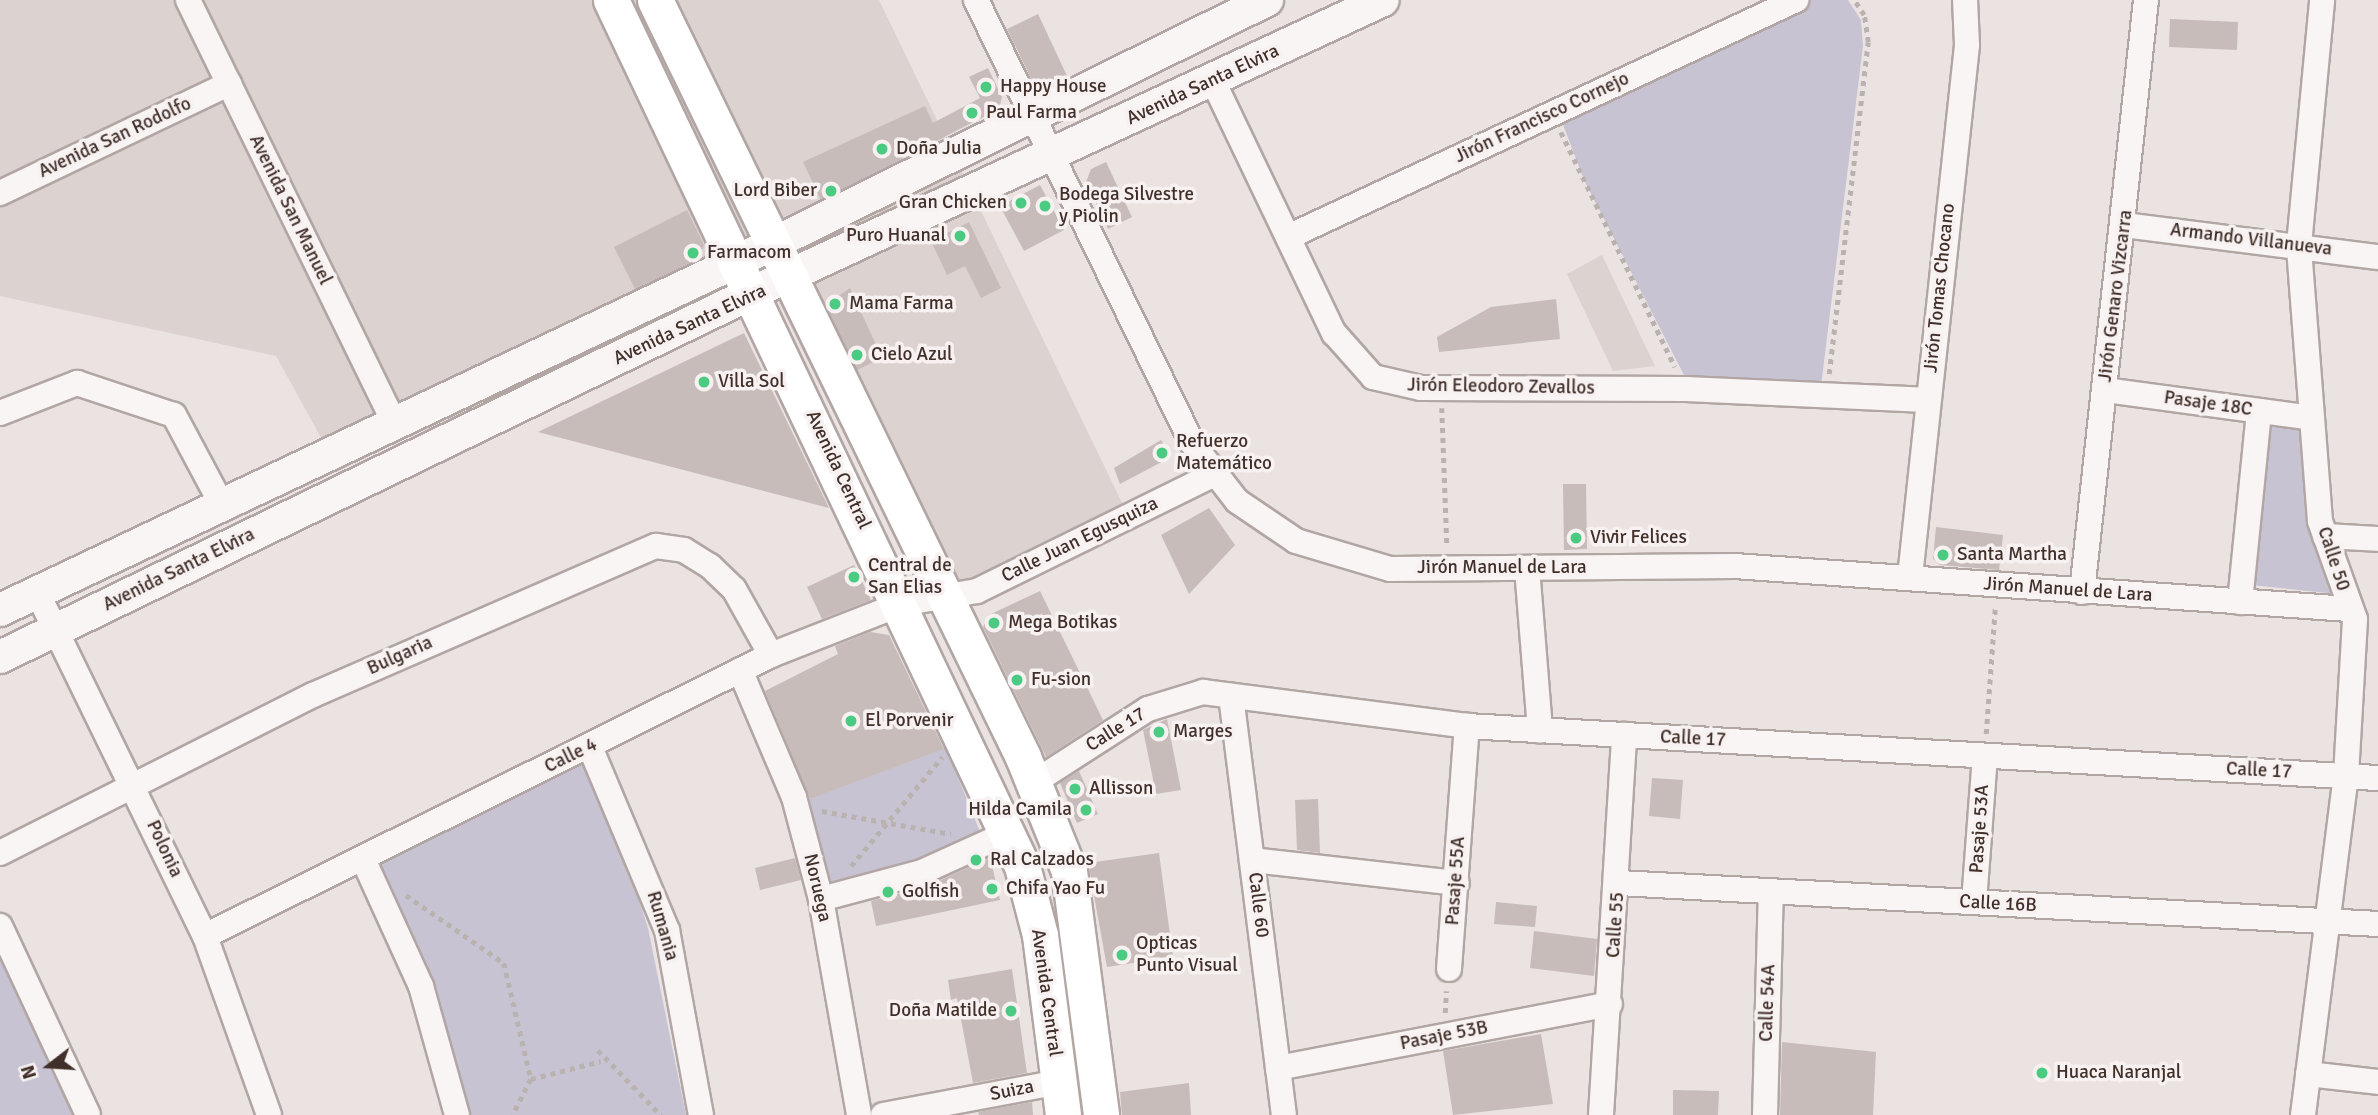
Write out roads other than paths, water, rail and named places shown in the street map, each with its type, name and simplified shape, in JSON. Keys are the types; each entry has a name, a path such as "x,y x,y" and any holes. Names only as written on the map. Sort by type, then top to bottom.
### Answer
{"main road":[{"name":"Avenida Central","path":"611,0 754,292 1008,833 1040,935 1061,1098"},
{"name":"Avenida Central","path":"656,0 789,280 945,597 1033,783 1069,871 1101,1115"}],"street":[{"name":"Avenida San Manuel","path":"188,0 393,420"},
{"name":"Jirón Manuel de Lara","path":"976,0 1172,406 1213,475 1253,514 1321,552 1371,566 1448,569 1734,566 2349,609"},
{"name":"Avenida Santa Elvira","path":"0,610 393,420 738,261 1267,0"},
{"name":"Avenida Santa Elvira","path":"0,657 754,292 789,280 1383,0"},
{"name":"Jirón Francisco Cornejo","path":"1288,237 1796,0"},
{"name":"Jirón Tomas Chocano","path":"1910,577 1967,45 1965,0"},
{"name":"Jirón Genaro Vizcarra","path":"2082,592 2124,225 2146,0"},
{"name":"Calle 50","path":"2303,1115 2331,920 2346,776 2355,619 2349,609 2325,536 2311,418 2299,244 2322,0"},
{"name":"Jirón Eleodoro Zevallos","path":"1213,80 1334,333 1357,365 1388,383 1441,388 1686,389 1928,400"},
{"name":"Avenida San Rodolfo","path":"0,193 229,84"},
{"name":"Armando Villanueva","path":"2124,225 2299,244 2378,257"},
{"path":"0,413 77,383 174,415 221,503"},
{"name":"Pasaje 18C","path":"2105,390 2311,418"},
{"path":"2240,602 2259,411"},
{"name":"Calle Juan Egusquiza","path":"945,597 977,590 1213,475"},
{"path":"2325,536 2378,539"},
{"name":"Bulgaria","path":"0,853 134,783 313,695 656,546 684,550 710,566 734,589 771,655"},
{"path":"1527,568 1540,730"},
{"name":"Polonia","path":"37,592 134,783 205,936 269,1115"},
{"name":"Calle 4","path":"205,936 771,655 901,604 945,597"},
{"name":"Noruega","path":"740,670 790,784 821,899 859,1115"},
{"name":"Calle 17","path":"1033,783 1148,709 1203,692 1467,726 2378,778"},
{"name":"Calle 60","path":"1231,696 1284,1115"},
{"name":"Pasaje 55A","path":"1449,969 1467,726"},
{"name":"Calle 55","path":"1601,1115 1619,883 1624,735"},
{"name":"Rumania","path":"590,747 667,930 701,1115"},
{"name":"Pasaje 53A","path":"1974,902 1985,756"},
{"path":"821,899 922,872 1008,833"},
{"path":"363,859 421,986 457,1115"},
{"path":"1252,860 1457,883"},
{"name":"Calle 16B","path":"1619,883 2378,924"},
{"name":"Calle 54A","path":"1765,1115 1771,891"},
{"path":"0,926 88,1115"},
{"name":"Pasaje 53B","path":"1279,1068 1610,1004"},
{"path":"2308,1074 2378,1082"},
{"name":"Suiza","path":"883,1115 1061,1098"}],"place":[{"name":"Happy House","path":"986,87"},
{"name":"Paul Farma","path":"972,113"},
{"name":"Doña Julia","path":"882,149"},
{"name":"Lord Biber","path":"831,191"},
{"name":"Gran Chicken","path":"1021,203"},
{"name":"Bodega Silvestre y Piolin","path":"1045,206"},
{"name":"Puro Huanal","path":"960,236"},
{"name":"Farmacom","path":"693,253"},
{"name":"Mama Farma","path":"835,304"},
{"name":"Cielo Azul","path":"857,355"},
{"name":"Villa Sol","path":"704,382"},
{"name":"Refuerzo Matemático","path":"1162,453"},
{"name":"Vivir Felices","path":"1576,538"},
{"name":"Santa Martha","path":"1943,555"},
{"name":"Central de San Elias","path":"854,577"},
{"name":"Mega Botikas","path":"994,623"},
{"name":"Fu-sion","path":"1017,680"},
{"name":"El Porvenir","path":"851,721"},
{"name":"Marges","path":"1159,732"},
{"name":"Allisson","path":"1075,789"},
{"name":"Hilda Camila","path":"1086,810"},
{"name":"Ral Calzados","path":"976,860"},
{"name":"Chifa Yao Fu","path":"992,889"},
{"name":"Golfish","path":"888,892"},
{"name":"Opticas Punto Visual","path":"1122,955"},
{"name":"Doña Matilde","path":"1011,1011"},
{"name":"Huaca Naranjal","path":"2042,1073"}]}
